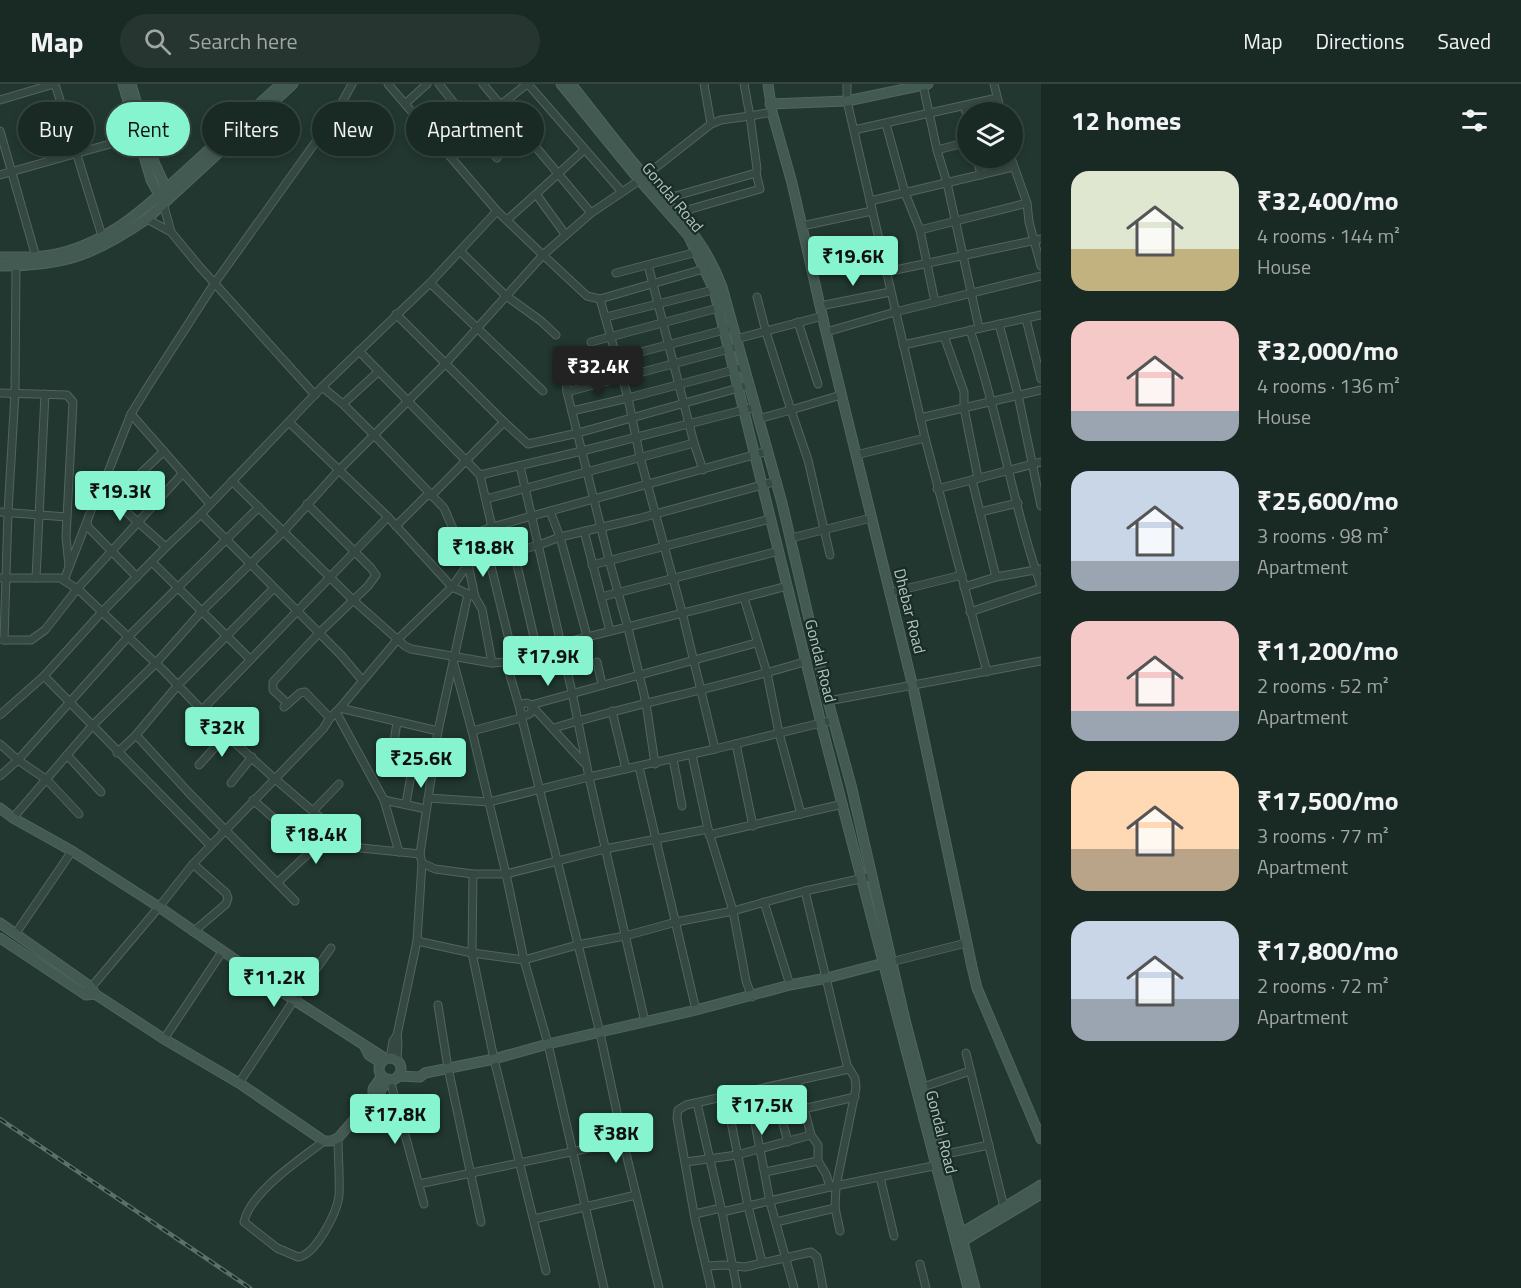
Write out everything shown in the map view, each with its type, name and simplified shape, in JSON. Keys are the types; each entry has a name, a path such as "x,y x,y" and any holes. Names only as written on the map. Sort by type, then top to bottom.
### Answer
{"main road":[{"path":"123,84 129,102"},
{"path":"131,84 135,102"},
{"path":"0,266 38,265 77,257 147,219 165,196 281,84"},
{"path":"0,257 59,254 102,236 136,217 165,196 293,84"},
{"name":"Gondal Road","path":"561,84 642,178 691,228 718,288 735,345 744,387 744,410 821,723 843,804 868,878"},
{"name":"Gondal Road","path":"571,84 701,251"},
{"name":"Dhebar Road","path":"768,84 771,108 802,226 913,687 977,988 1040,1135"},
{"path":"771,108 847,101 925,85"},
{"path":"146,156 151,180 165,196"},
{"name":"Gondal Road","path":"744,387 755,407 777,481 828,701 851,785 868,878 959,1239 968,1288"},
{"path":"0,808 13,818 72,851 159,908 365,1047 369,1055 400,1065 379,1094 338,1138 324,1141 239,1083 0,938"},
{"path":"0,923 91,992"},
{"path":"389,1060 379,1070 392,1077 420,1077 426,1073 696,1011 790,985 888,962"},
{"name":"Gondal Road","path":"888,962 923,1087 940,1162"},
{"path":"959,1239 1004,1207 1041,1185"},
{"path":"959,1239 1041,1194"},
{"name":"Gondal Road","path":"959,1239 975,1288"}],"street":[{"path":"0,100 55,84 60,102"},
{"path":"64,580 131,414 214,284 335,115 352,84"},
{"path":"388,84 406,103"},
{"path":"407,102 427,84"},
{"path":"439,84 453,102"},
{"path":"483,84 496,102"},
{"path":"504,102 528,84 622,192"},
{"path":"704,84 711,124"},
{"path":"677,213 760,189 744,84"},
{"path":"847,84 847,101 890,292 937,489 987,672"},
{"path":"994,84 998,102"},
{"path":"925,85 929,114 937,150 948,183 979,328"},
{"path":"980,102 997,98"},
{"path":"13,818 92,726 156,663 202,611 284,531 338,471 445,364 505,296 565,234 711,124 721,120 750,116 771,108"},
{"path":"854,130 957,108"},
{"path":"886,124 905,192 920,230 935,302"},
{"path":"0,131 36,256"},
{"path":"937,150 957,145"},
{"path":"507,220 584,150"},
{"path":"0,175 69,156"},
{"path":"77,156 102,236"},
{"path":"450,156 497,211 587,296 600,299 710,268"},
{"path":"544,156 591,213"},
{"path":"979,168 981,175"},
{"path":"870,201 1009,168"},
{"path":"1013,168 1027,203 1029,222 1038,239 1041,266"},
{"path":"664,199 756,173"},
{"path":"536,194 565,234"},
{"path":"165,196 171,232"},
{"path":"920,230 1027,203"},
{"path":"0,715 44,676 101,613 290,423 322,387 430,283 497,211"},
{"path":"802,226 872,211"},
{"path":"147,219 171,232 214,284 315,396"},
{"path":"886,272 1038,239"},
{"path":"809,257 879,243"},
{"path":"460,251 505,296 541,321 556,335"},
{"path":"616,273 701,251"},
{"path":"648,265 703,470"},
{"path":"16,266 15,393 4,512 2,640 26,641 36,638 45,630 77,589 183,473"},
{"path":"826,332 895,312 1041,276"},
{"path":"430,283 543,391"},
{"path":"606,317 718,288"},
{"path":"567,392 735,345 822,311 890,292"},
{"path":"758,297 765,332 808,460 830,555"},
{"path":"600,299 633,417 640,458 702,689 715,749"},
{"path":"591,342 722,307"},
{"path":"396,314 504,422 531,444 744,387"},
{"path":"903,345 1041,315"},
{"path":"1026,319 1041,380"},
{"path":"798,322 818,384"},
{"path":"999,324 1018,395 1041,506"},
{"path":"655,764 646,703 567,392 565,372 729,329"},
{"path":"970,330 992,401 1008,471 1041,587 970,612"},
{"path":"944,336 961,383 980,512 996,577"},
{"path":"359,351 480,475 500,555"},
{"path":"572,411 740,368"},
{"path":"343,404 379,371"},
{"path":"322,387 343,404 444,508 468,564 471,596 438,731 426,809 420,854 422,863 417,941 397,1035 393,1041 389,1060"},
{"path":"920,418 1041,390"},
{"path":"0,393 67,395 74,402 67,517 66,553 69,566"},
{"path":"36,578 45,394"},
{"path":"758,419 841,395"},
{"path":"480,475 755,407"},
{"path":"131,414 210,504"},
{"path":"396,526 504,422"},
{"path":"290,423 396,526 452,587 471,596 482,609 492,663"},
{"path":"856,455 925,438"},
{"path":"486,499 694,443"},
{"path":"458,540 492,527 593,498 768,451"},
{"path":"113,500 164,452"},
{"path":"937,489 1041,462"},
{"path":"520,466 572,692 585,765 645,1022"},
{"path":"232,481 352,600 400,643 454,660 506,662 513,656 787,586"},
{"path":"91,992 193,864 323,729 362,680 452,587 468,564 560,537 777,481"},
{"path":"99,495 113,500 166,547"},
{"path":"980,512 1018,503"},
{"path":"307,504 376,575 375,579 273,682 273,690 286,705 300,693 305,692 330,718"},
{"path":"0,776 18,760 128,638 259,507"},
{"path":"550,511 560,537 587,636"},
{"path":"4,512 67,517"},
{"path":"201,514 228,539 362,680"},
{"path":"202,710 387,517"},
{"path":"791,538 871,518"},
{"path":"592,565 770,519"},
{"path":"87,522 88,527 137,577"},
{"path":"584,531 610,631"},
{"path":"601,597 779,551"},
{"path":"514,552 537,650"},
{"path":"489,558 513,656"},
{"path":"152,562 250,659"},
{"path":"964,588 996,577 1038,570"},
{"path":"890,593 962,575"},
{"path":"3,578 64,580 77,589 156,663 226,735 329,825 361,848 420,854"},
{"path":"117,753 136,735 178,685 274,588"},
{"path":"744,598 766,673 779,733 801,814"},
{"path":"530,704 756,643"},
{"path":"454,660 489,801 524,960 548,1044 574,1151 604,1288"},
{"path":"554,728 807,661"},
{"path":"828,701 913,687 1041,661"},
{"path":"506,662 559,862 659,1288"},
{"path":"597,662 602,684"},
{"path":"44,676 117,753 210,845"},
{"path":"512,682 585,765"},
{"path":"472,731 520,713 529,714 532,711 530,704"},
{"path":"338,710 438,731"},
{"path":"338,710 384,800 399,852"},
{"path":"612,711 626,769"},
{"path":"428,798 489,801 655,764 833,720"},
{"path":"391,762 397,722"},
{"path":"136,735 224,830 295,901"},
{"path":"200,765 226,735"},
{"path":"0,744 46,780 79,814"},
{"path":"736,744 753,826"},
{"path":"67,755 101,792"},
{"path":"692,755 708,832 733,911 746,981 752,997"},
{"path":"231,783 252,757"},
{"path":"673,759 682,806"},
{"path":"639,767 696,1011"},
{"path":"406,804 412,769"},
{"path":"313,811 339,784"},
{"path":"253,800 311,851"},
{"path":"384,800 426,809"},
{"path":"422,863 435,868 473,874 506,874 605,849 656,839 753,826 843,804"},
{"path":"278,882 311,851 329,825"},
{"path":"16,933 72,851"},
{"path":"193,864 226,893 228,898 226,904 193,932"},
{"path":"473,874 472,953 494,1059 546,1271"},
{"path":"417,941 472,953 524,960 577,945 625,936 676,922 733,911 805,891 868,878"},
{"path":"805,891 849,1069 855,1078 855,1097 833,1186 840,1231"},
{"path":"764,902 790,985"},
{"path":"888,962 966,944"},
{"path":"239,1083 331,948"},
{"path":"164,1039 222,952"},
{"path":"438,1005 448,1068 481,1222"},
{"path":"966,1053 1004,1207"},
{"path":"711,1288 708,1266 694,1214 677,1114 681,1107 849,1069"},
{"path":"923,1087 970,1071"},
{"path":"392,1077 424,1204"},
{"path":"797,1081 811,1135 818,1145 819,1161 833,1186"},
{"path":"773,1087 788,1142"},
{"path":"748,1092 770,1202 794,1288"},
{"path":"726,1097 762,1262"},
{"path":"803,1109 855,1097"},
{"path":"696,1103 722,1210 737,1288"},
{"path":"686,1162 737,1155 811,1135"},
{"path":"324,1141 282,1173 253,1202 245,1217 244,1222 277,1248 298,1257 308,1254 322,1236 337,1204 338,1138"},
{"path":"418,1184 623,1141"},
{"path":"694,1214 770,1202 879,1177 940,1162 988,1145"},
{"path":"765,1172 819,1161"},
{"path":"879,1177 894,1236"},
{"path":"534,1219 636,1195"},
{"path":"776,1222 835,1208"},
{"path":"708,1266 745,1267 805,1252 815,1254 823,1288"},
{"path":"920,1264 926,1288"}],"railway":[{"path":"0,1119 250,1288"}]}
